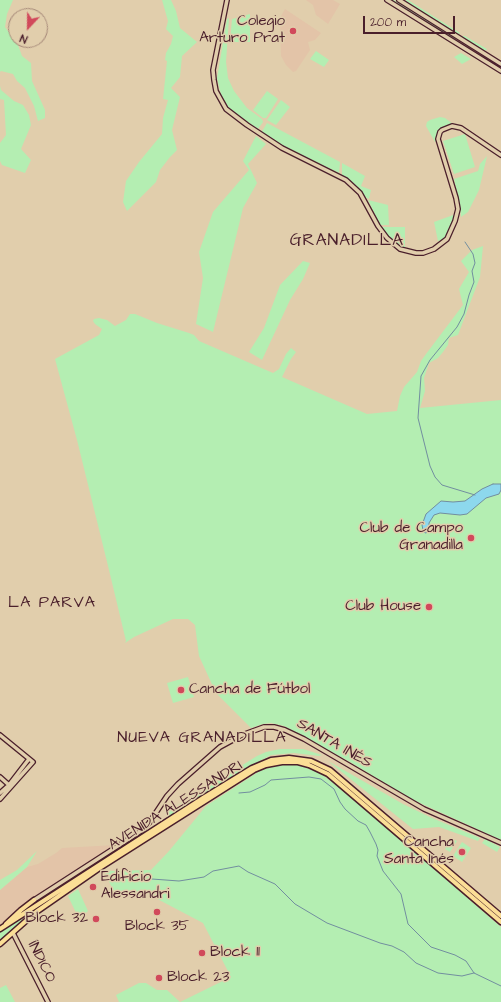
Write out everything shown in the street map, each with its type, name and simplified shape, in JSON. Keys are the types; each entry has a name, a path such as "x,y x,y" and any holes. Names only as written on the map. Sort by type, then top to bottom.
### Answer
{"main road":[{"path":"227,0 213,70 216,91 226,109 282,148 346,180 360,193 378,226 387,238 400,249 416,254 429,252 447,239 456,221 458,209 456,198 438,139 442,130 452,126 462,128 501,155"},
{"path":"387,0 501,71"},
{"path":"399,0 501,64"},
{"name":"SANTA INÉS","path":"34,900 141,831 149,823 167,796 178,784 220,747 242,735 264,727 274,727 288,731 424,809 501,843"},
{"path":"0,735 33,762 10,786 0,793"},
{"name":"AVENIDA ALESSANDRI","path":"0,929 252,768 266,762 288,758 311,761 321,765 335,774 501,916"},
{"path":"0,799 30,759"},
{"name":"AVENIDA ALESSANDRI","path":"0,944 36,912 58,896 248,774 266,765 287,762 309,765 333,777 501,922"},
{"path":"0,777 10,786"},
{"path":"22,925 30,905 34,900"},
{"path":"5,926 10,918 34,900"},
{"name":"ÍNDICO","path":"13,933 48,1002"}],"shaded area":[{"path":"306,0 333,0 340,4 328,24 316,15 313,5"},
{"name":"Colegio Arturo Prat","path":"285,9 321,33 315,40 308,42 310,50 296,71 293,72 286,65 281,56 280,18"},
{"path":"115,845 22,905 0,925 0,890 27,867 38,864 62,848"}],"green space":[{"path":"0,0 13,0 10,8 8,8 5,27 8,31 8,48 19,48 22,56 31,63 32,81 45,110 45,118 38,121 34,106 25,88 17,81 13,74 0,72"},
{"path":"162,0 171,0 176,11 180,28 197,42 182,56 180,77 171,88 180,97 172,130 177,150 160,170 156,182 127,211 123,202 126,181 139,162 162,134 163,118 168,100 163,99 167,61 165,60 166,53 173,36 166,29 168,21"},
{"path":"390,0 394,0 456,38 455,40"},
{"path":"406,0 460,33 458,35 406,2"},
{"path":"250,14 250,42 230,42 232,19"},
{"path":"229,18 226,62 228,78 234,91 247,108 262,119 263,122 258,129 230,110 221,95 217,78 227,19"},
{"path":"461,36 465,36 487,49 485,51"},
{"path":"316,51 329,60 324,67 310,59"},
{"path":"461,53 471,59 462,64 454,57"},
{"path":"0,86 1,90 14,101 23,105 29,115 31,125 21,149 31,160 25,173 2,165 0,161 0,143 6,135 4,100 0,99"},
{"path":"267,91 278,99 266,118 263,118 253,110"},
{"path":"281,100 290,107 276,125 267,120"},
{"path":"440,117 445,118 453,124 443,127 439,131 435,142 426,126 427,122 430,120"},
{"path":"267,123 340,162 339,173 284,147 261,133"},
{"path":"465,134 475,167 454,174 443,141"},
{"path":"256,136 266,144 248,164 257,183 243,208 213,332 196,324 203,278 199,252 213,212 249,170 243,161"},
{"path":"487,156 479,190 468,212 461,217 454,179 478,171 480,164"},
{"path":"342,163 365,176 361,186 371,190 369,199 365,197 357,187 342,176"},
{"path":"368,200 388,205 389,225 380,225"},
{"path":"456,214 445,239 438,241 434,222"},
{"path":"381,227 405,227 405,247 403,248 395,244 386,235"},
{"name":"Club de Campo Granadilla","path":"483,246 480,277 458,335 449,338 448,345 443,352 438,358 429,363 424,378 425,391 420,408 501,400 501,840 411,799 350,762 284,726 271,723 251,728 216,693 199,656 195,625 188,619 173,619 134,637 125,643 126,641 77,440 55,359 99,335 102,329 95,324 93,321 94,319 99,318 107,320 115,326 126,320 130,314 135,314 194,335 199,341 273,373 279,369 286,354 291,348 296,352 282,377 367,414 397,411 400,396 404,387 417,372 421,361 463,305 459,289 469,272 461,261 472,250"},
{"path":"303,261 310,263 303,279 290,300 262,360 249,352 264,328 280,285"},
{"name":"Cancha de Fútbol","path":"188,677 194,697 173,703 167,683"},
{"path":"280,749 303,749 322,755 319,756 294,753 271,755 168,817 165,813 257,756 266,752"},
{"path":"328,761 403,804 480,838 478,841 439,827 413,829"},
{"path":"298,764 320,773 343,790 501,927 501,1002 180,1002 231,977 203,923 144,892 114,897 114,892 104,871 151,870 169,851 206,806 258,772 275,765"},
{"path":"451,838 457,841 450,852 445,849"},
{"path":"485,839 500,847 497,852 482,843"},
{"name":"Cancha Santa Inés","path":"462,842 471,848 462,862 453,856"},
{"path":"37,851 27,867 0,890 0,880 17,870"},
{"path":"78,889 88,911 79,919 68,896"},
{"path":"24,915 20,923 0,940 0,931"},
{"path":"139,983 146,983 157,990 167,990 180,1002 119,1002 116,995"},
{"path":"6,985 15,1002 0,1002 0,988"}],"water":[{"path":"493,484 501,484 499,494 486,498 467,514 460,515 440,513 434,515 429,523 429,532 425,533 422,525 426,514 441,501 465,501 482,489"}],"waterway":[{"path":"465,242 473,254 475,263 472,271 474,282 464,314 457,327 430,360 421,376 418,418 430,466 435,477 442,485 475,495"},
{"path":"239,793 250,792 265,785 271,780 309,777 321,779 334,789 345,809 358,821 366,825 376,844 378,850 377,856 383,871 401,894 408,924 431,947 455,955 466,961 474,973 501,986"},
{"path":"152,879 179,881 204,877 213,871 239,866 248,872 275,884 295,904 327,923 392,946 404,952 416,963 438,973 462,976 474,973"}],"place":[{"name":"Colegio Arturo Prat","path":"293,31"},
{"name":"Club de Campo Granadilla","path":"471,538"},
{"name":"Club House","path":"429,607"},
{"name":"Cancha de Fútbol","path":"181,690"},
{"name":"Cancha Santa Inés","path":"462,852"},
{"name":"Edificio Alessandri","path":"93,887"},
{"name":"Block 35","path":"157,912"},
{"name":"Block 32","path":"96,919"},
{"name":"Block 11","path":"202,953"},
{"name":"Block 23","path":"159,978"}],"district":[{"name":"GRANADILLA","path":"347,241"},
{"name":"LA PARVA","path":"52,604"},
{"name":"NUEVA GRANADILLA","path":"202,739"}]}
